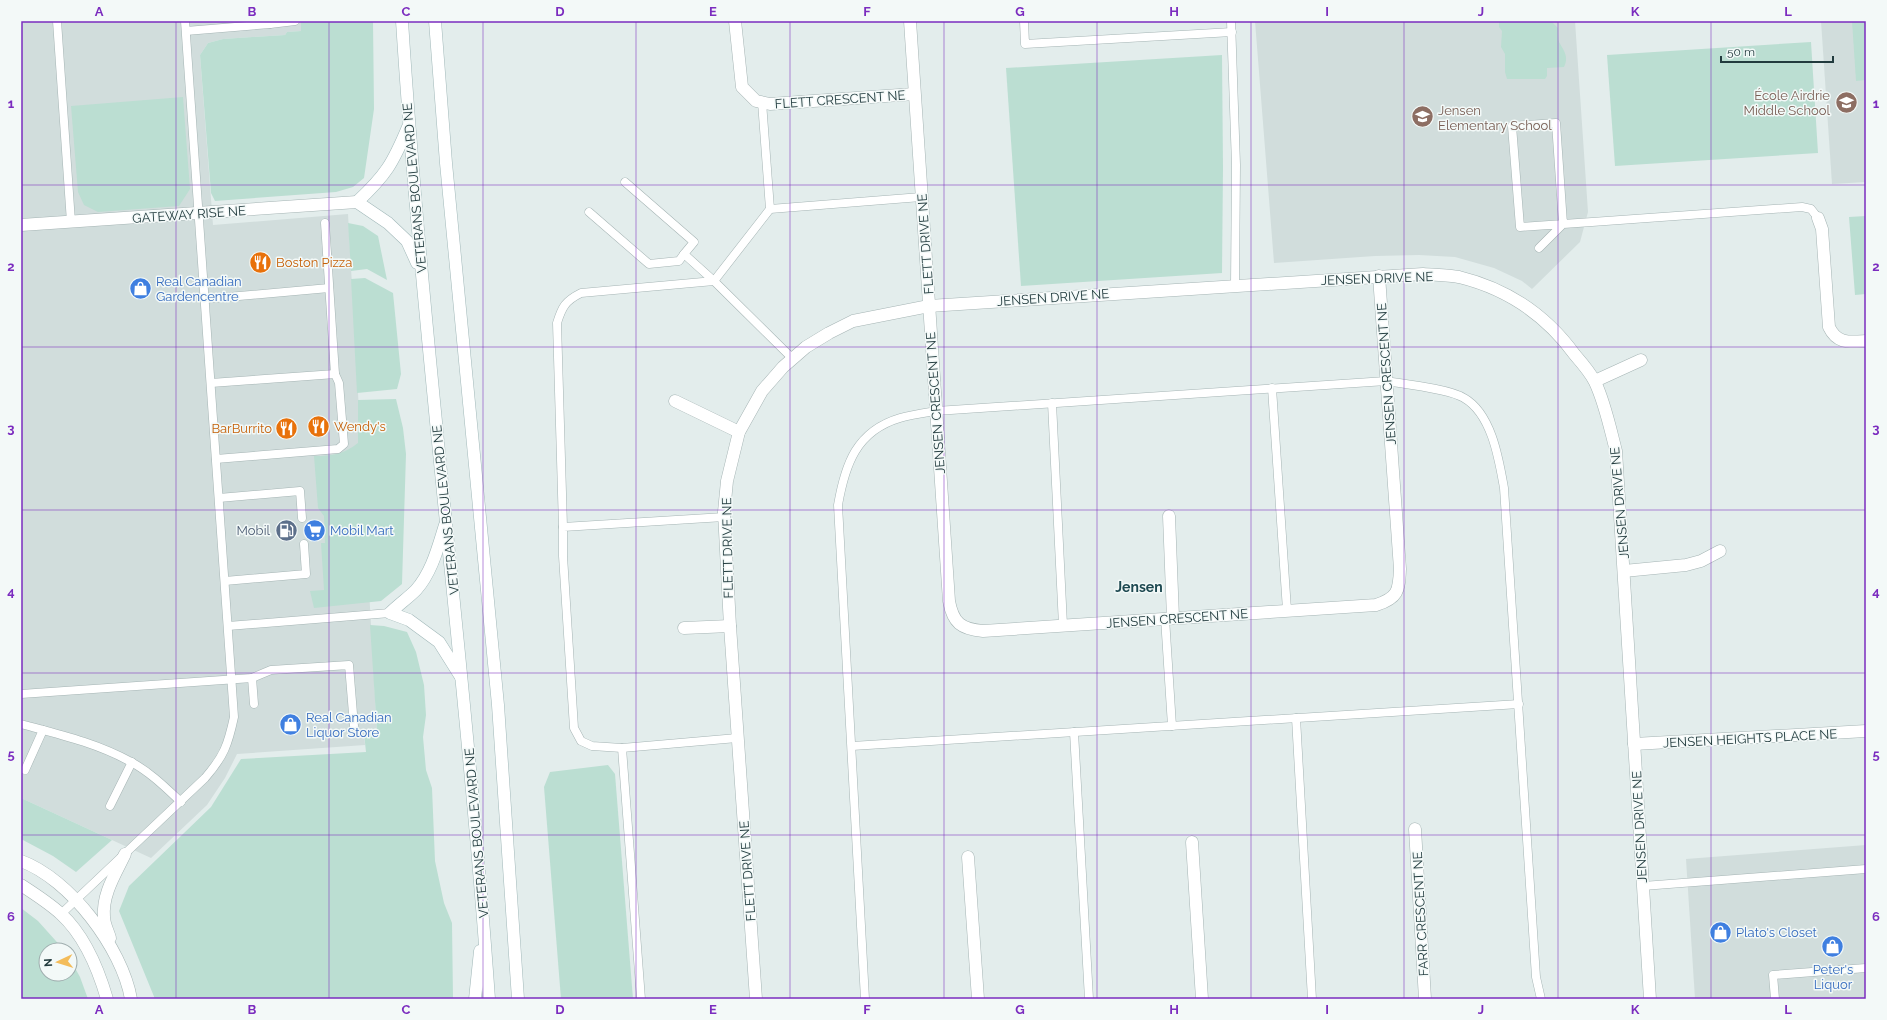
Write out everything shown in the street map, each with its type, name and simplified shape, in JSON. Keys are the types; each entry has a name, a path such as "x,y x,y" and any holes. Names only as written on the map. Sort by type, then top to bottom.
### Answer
{"street":[{"name":"VETERANS BOULEVARD NE","path":"402,21 421,271 463,679 489,999"},
{"path":"435,21 446,163 498,705 518,999"},
{"name":"FLETT CRESCENT NE","path":"736,21 742,87 756,101 770,104 914,94"},
{"name":"FLETT DRIVE NE","path":"756,999 730,626 724,517 727,481 739,432 762,391 793,358 806,347 853,321 929,306 910,21"},
{"path":"409,124 396,156 388,170 357,202 388,223 407,241 421,271"},
{"name":"GATEWAY RISE NE","path":"21,225 357,202"},
{"path":"1818,218 1822,229 1829,327 1833,336 1840,340 1852,342 1866,341"},
{"name":"JENSEN DRIVE NE","path":"929,306 1423,274 1458,277 1492,288 1544,318 1566,343 1595,381 1608,418 1616,451 1650,999"},
{"name":"JENSEN CRESCENT NE","path":"929,306 948,593 951,614 958,624 970,630 983,630 1376,605 1387,601 1396,594 1400,583 1379,276"},
{"path":"1595,381 1641,360"},
{"path":"675,401 739,432"},
{"path":"1169,516 1169,618"},
{"path":"446,520 435,557 423,580 416,590 390,613 409,620 439,642 463,679"},
{"path":"1624,571 1686,565 1701,561 1720,551"},
{"path":"684,628 730,626"},
{"name":"JENSEN HEIGHTS PLACE NE","path":"1634,744 1866,731"},
{"name":"FARR CRESCENT NE","path":"1415,829 1425,999"},
{"path":"1192,842 1202,999"},
{"path":"125,854 104,903 104,918 131,999"},
{"path":"968,857 978,999"},
{"path":"21,861 51,878 76,901 93,920 114,951"},
{"path":"21,885 61,914 85,945 99,974 107,999"},
{"path":"475,999 483,916"}],"lane":[{"path":"57,21 71,222"},
{"path":"61,914 181,802 221,760 229,740 234,717 185,21"},
{"path":"186,31 208,25 295,21"},
{"path":"1024,21 1025,44 1232,32"},
{"path":"1231,21 1236,165 1235,286"},
{"path":"737,738 622,748 592,746 581,741 574,728 563,556 557,323 561,310 569,299 581,293 714,281 770,209 762,102"},
{"path":"1539,248 1563,224 1556,123 1512,126 1520,227 1563,224 1802,207 1811,209 1818,218"},
{"path":"589,212 649,264 679,261 694,242 625,182"},
{"path":"770,209 921,197"},
{"path":"216,459 338,449 344,444 339,383 335,374 325,223"},
{"path":"684,254 793,358"},
{"path":"205,299 329,288"},
{"path":"211,383 335,374"},
{"path":"865,999 838,505 843,480 854,452 873,430 899,418 936,411 1386,381 1452,394 1464,398 1477,410 1488,427 1498,457 1504,488 1536,977 1541,999"},
{"path":"1272,388 1286,610"},
{"path":"1052,403 1063,625"},
{"path":"219,498 300,491 302,518"},
{"path":"563,527 724,517"},
{"path":"225,581 306,574 304,544"},
{"path":"228,626 390,613"},
{"path":"1169,618 1172,726"},
{"path":"21,694 252,678 270,670 349,665 354,726"},
{"path":"252,678 254,704"},
{"path":"852,746 1519,704"},
{"path":"1296,718 1312,999"},
{"path":"21,724 106,750 132,762 158,780 181,802"},
{"path":"25,770 43,730"},
{"path":"1074,732 1089,999"},
{"path":"622,748 641,999"},
{"path":"110,806 132,762"},
{"path":"1643,886 1866,869"},
{"path":"1775,999 1773,974 1866,968"}],"shaded area":[{"path":"21,21 301,21 301,31 287,32 285,35 223,39 208,43 200,55 213,225 348,214 377,732 364,733 365,745 237,754 225,778 207,805 151,858 21,798"},
{"name":"Jensen Elementary School","path":"1255,21 1575,21 1588,212 1580,242 1532,289 1522,281 1494,268 1455,257 1419,255 1375,256 1274,263"},
{"name":"École Airdrie Middle School","path":"1821,21 1866,21 1866,182 1832,184"},
{"path":"1866,845 1866,999 1695,999 1686,859"}],"green space":[{"path":"301,21 373,21 374,109 364,178 353,187 336,192 215,201 211,193 200,55 208,43 223,39 285,35 287,32 301,31"},
{"path":"1499,21 1552,22 1558,28 1559,42 1566,57 1564,67 1547,68 1547,76 1545,79 1507,79 1505,72 1505,54 1501,47 1502,31 1499,27"},
{"path":"1852,21 1866,21 1866,80 1856,81"},
{"path":"1811,42 1818,153 1615,166 1607,55"},
{"path":"1222,55 1222,273 1021,286 1006,68"},
{"path":"183,97 190,189 179,206 98,212 84,205 78,192 71,106"},
{"path":"1866,216 1866,294 1855,295 1849,217"},
{"path":"348,223 363,226 378,236 387,280 367,269 351,271"},
{"path":"365,278 393,293 401,374 397,389 357,393 351,279"},
{"path":"396,399 403,428 406,454 402,584 381,601 314,608 310,591 324,590 321,543 325,543 324,516 318,508 314,456 338,454 348,450 358,443 358,400"},
{"path":"370,625 384,626 407,632 416,652 424,685 426,715 423,737 426,770 432,788 435,861 444,903 452,923 453,999 155,999 119,911 129,886 211,807 241,759 366,752 364,733 377,731"},
{"path":"608,765 615,774 633,999 561,999 544,787 550,772"},
{"path":"21,798 112,840 76,872 53,856 21,839"},
{"path":"21,908 38,921 57,942 38,942 38,982 78,982 78,973 88,999 21,999"}],"place":[{"name":"École Airdrie Middle School","path":"1846,102"},
{"name":"Jensen Elementary School","path":"1422,117"},
{"name":"Boston Pizza","path":"261,262"},
{"name":"Real Canadian Gardencentre","path":"141,288"},
{"name":"Wendy's","path":"318,426"},
{"name":"BarBurrito","path":"287,428"},
{"name":"Mobil","path":"286,530"},
{"name":"Mobil Mart","path":"314,530"},
{"name":"Real Canadian Liquor Store","path":"290,724"},
{"name":"Plato's Closet","path":"1720,932"},
{"name":"Peter's Liquor","path":"1833,947"}],"district":[{"name":"Jensen","path":"1139,587"}]}
